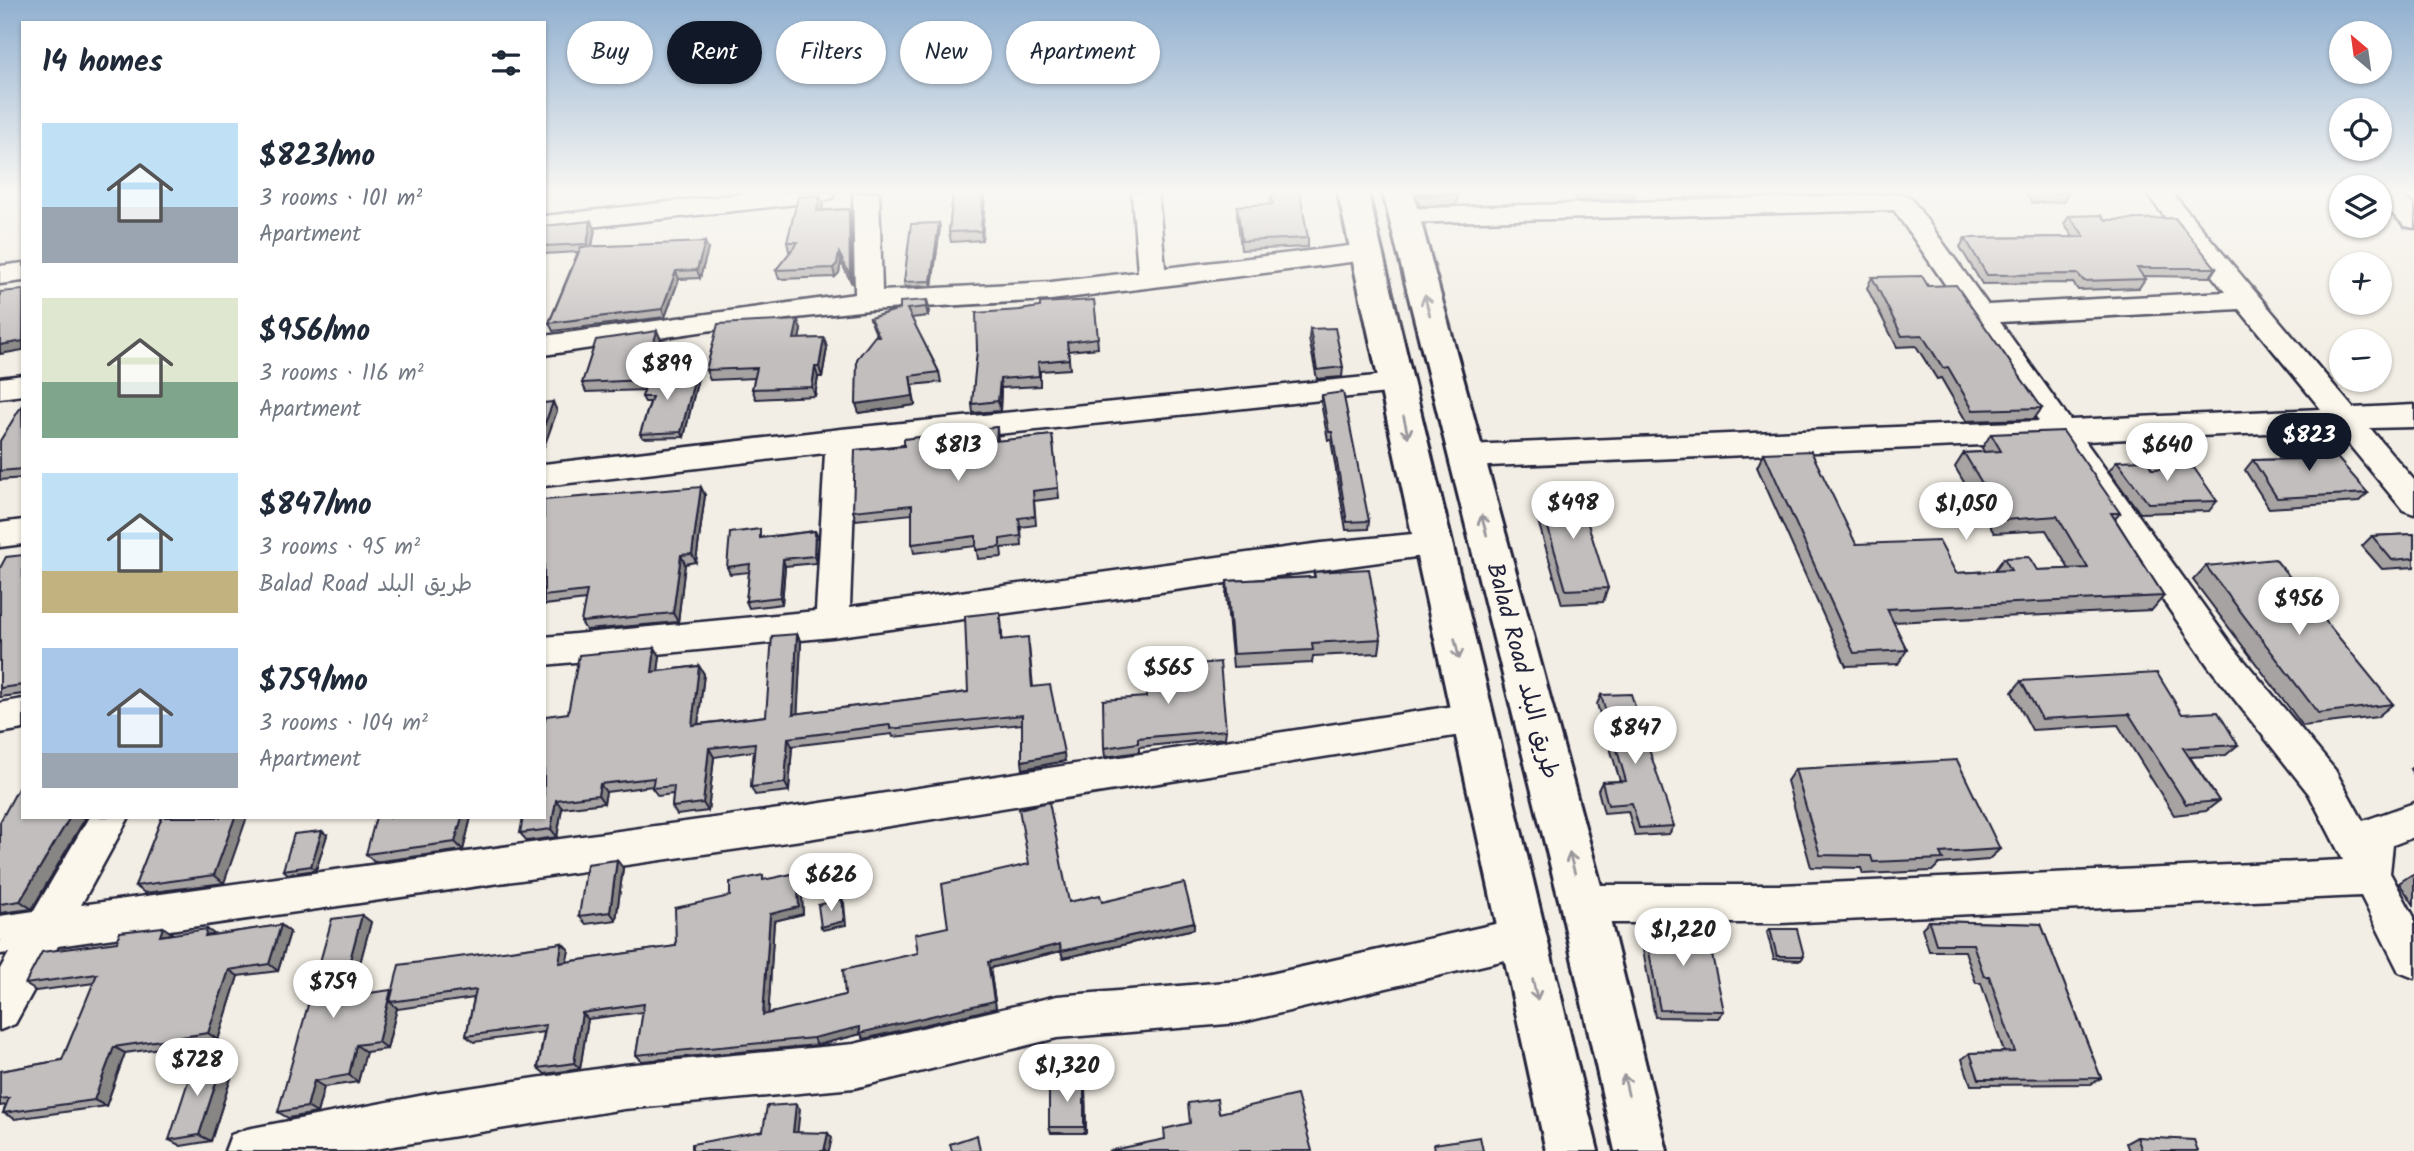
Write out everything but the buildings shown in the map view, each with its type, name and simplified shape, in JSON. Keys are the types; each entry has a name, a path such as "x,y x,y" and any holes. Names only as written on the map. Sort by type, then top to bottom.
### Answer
{"highway":[{"path":"1365,247 1572,1151"},
{"name":"Balad Road طريق البلد","path":"1411,247 1583,904 1641,1151"}],"street":[{"path":"867,247 869,301"},
{"path":"1150,247 1152,277"},
{"path":"1933,247 2221,657 2322,782 2414,958"},
{"path":"2203,247 2414,502"},
{"path":"546,346 869,301 1051,291 1366,252"},
{"path":"0,275 21,272"},
{"path":"1981,314 2248,300"},
{"path":"546,475 841,440 1396,384"},
{"path":"0,387 21,385"},
{"path":"1466,456 2064,430 2348,421 2414,416"},
{"path":"832,623 841,440"},
{"path":"0,535 21,532"},
{"path":"546,651 832,623 1308,557 1433,544"},
{"path":"0,718 21,714"},
{"path":"0,935 808,822 1472,718"},
{"path":"0,1009 109,819"},
{"path":"2370,877 2375,834 2414,820"},
{"path":"1583,904 1781,904 2370,877"},
{"path":"247,1151 435,1115 624,1087 854,1066 1057,1017 1239,1002 1522,937"}]}
